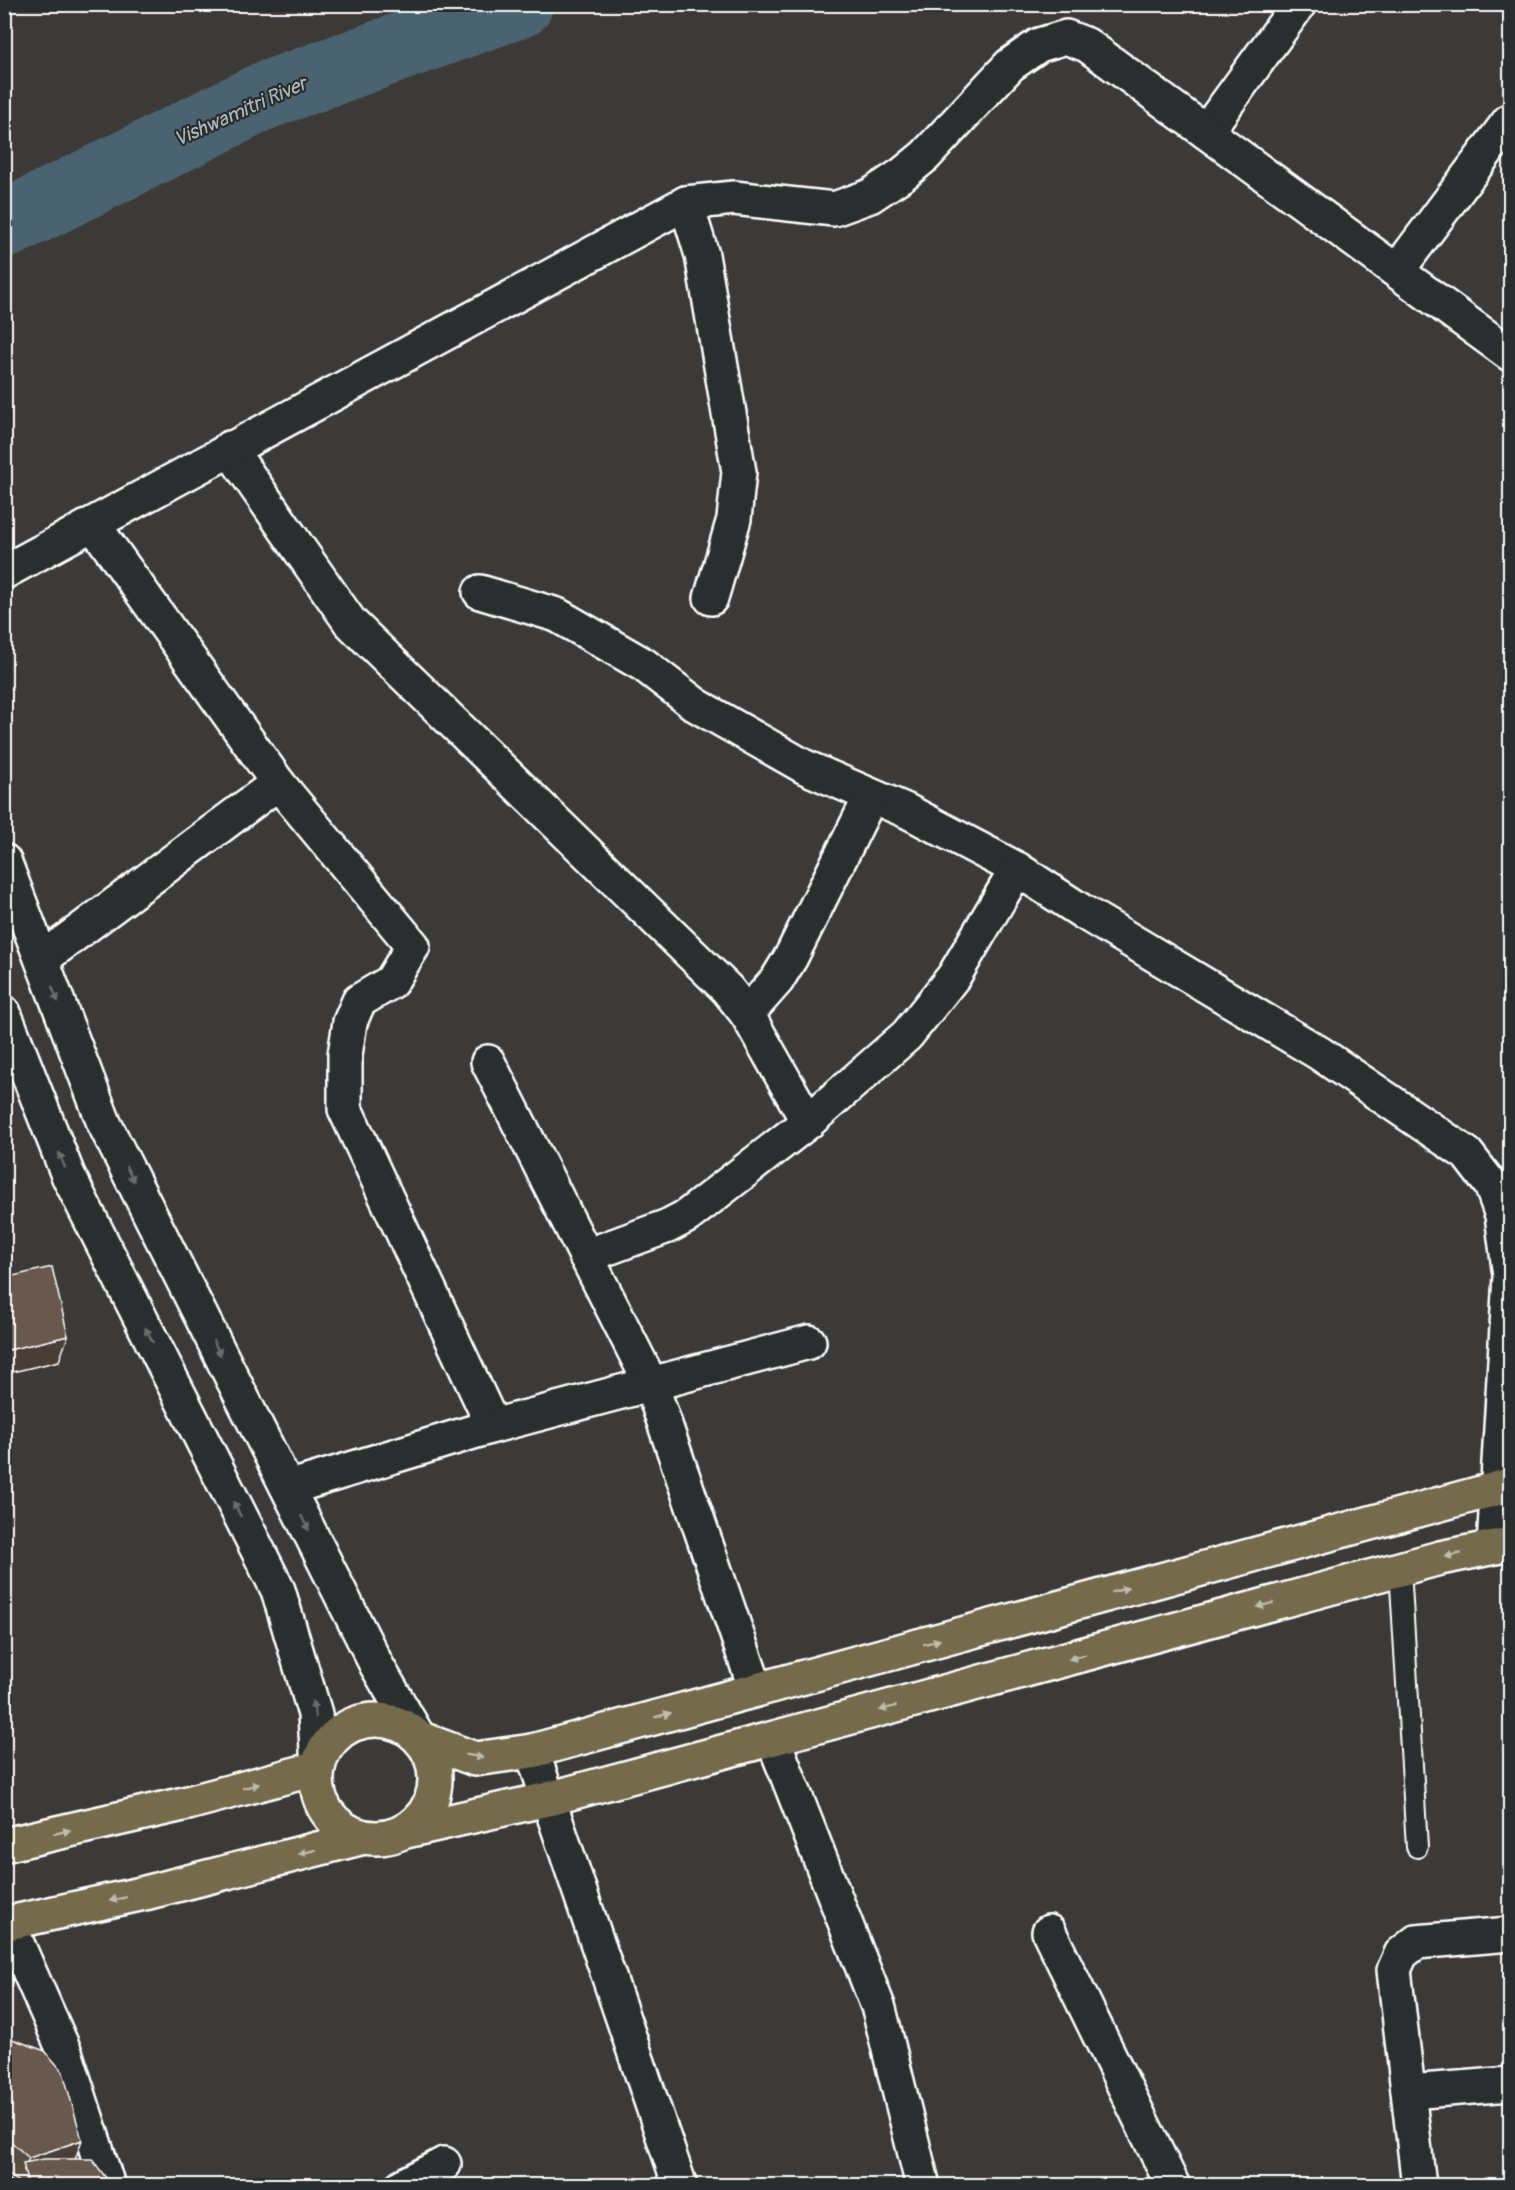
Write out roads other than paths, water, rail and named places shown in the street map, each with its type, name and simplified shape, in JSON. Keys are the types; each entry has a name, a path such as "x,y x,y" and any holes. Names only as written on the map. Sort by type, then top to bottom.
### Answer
{"main road":[{"path":"419,1738 475,1759 532,1751 1505,1485"},
{"path":"6,1923 146,1893 364,1837 384,1838 548,1799 1400,1569 1502,1545"},
{"path":"364,1837 345,1830 330,1818 320,1801 316,1781 326,1746 337,1732 353,1723 370,1719 388,1720 405,1726 419,1738 430,1753 435,1771 435,1789 429,1807 418,1822 402,1832"},
{"path":"4,1845 188,1803 318,1768"}],"street":[{"path":"1206,132 1299,4"},
{"path":"4,572 686,202 734,198 834,209 870,196 925,156 1010,65 1039,45 1066,37 1087,45 1510,354"},
{"path":"1397,271 1510,120"},
{"path":"686,202 702,255 739,472 734,519 711,598"},
{"path":"229,448 350,622 713,975 747,1014 808,1122"},
{"path":"93,524 278,783 412,946 391,982 359,1002 350,1022 345,1055 345,1109 493,1426"},
{"path":"480,592 557,615 644,666 696,705 805,767 907,811 1017,869 1083,912 1319,1053 1467,1154 1491,1185 1502,1215 1510,1276 1502,1545"},
{"path":"42,959 278,783"},
{"path":"747,1014 777,980 791,957 871,796"},
{"path":"4,861 104,1123 377,1666 419,1738"},
{"path":"586,1256 668,1226 687,1216 808,1122 908,1035 954,976 1017,869"},
{"path":"4,1013 68,1175 278,1590 315,1714 318,1768"},
{"path":"488,1062 651,1384 756,1690"},
{"path":"288,1488 493,1426 809,1342"},
{"path":"772,1739 879,2009 923,2186"},
{"path":"532,1751 681,2186"},
{"path":"6,1923 66,2055 108,2186"},
{"path":"1049,1932 1173,2186"},
{"path":"1419,2186 1394,1971 1401,1954 1416,1942 1510,1934"},
{"path":"1409,2092 1510,2084"},
{"path":"402,2186 444,2164"}],"lane":[{"path":"1400,1569 1417,1847"}],"waterway":[{"name":"Vishwamitri River","path":"4,225 264,96 519,4"}]}
